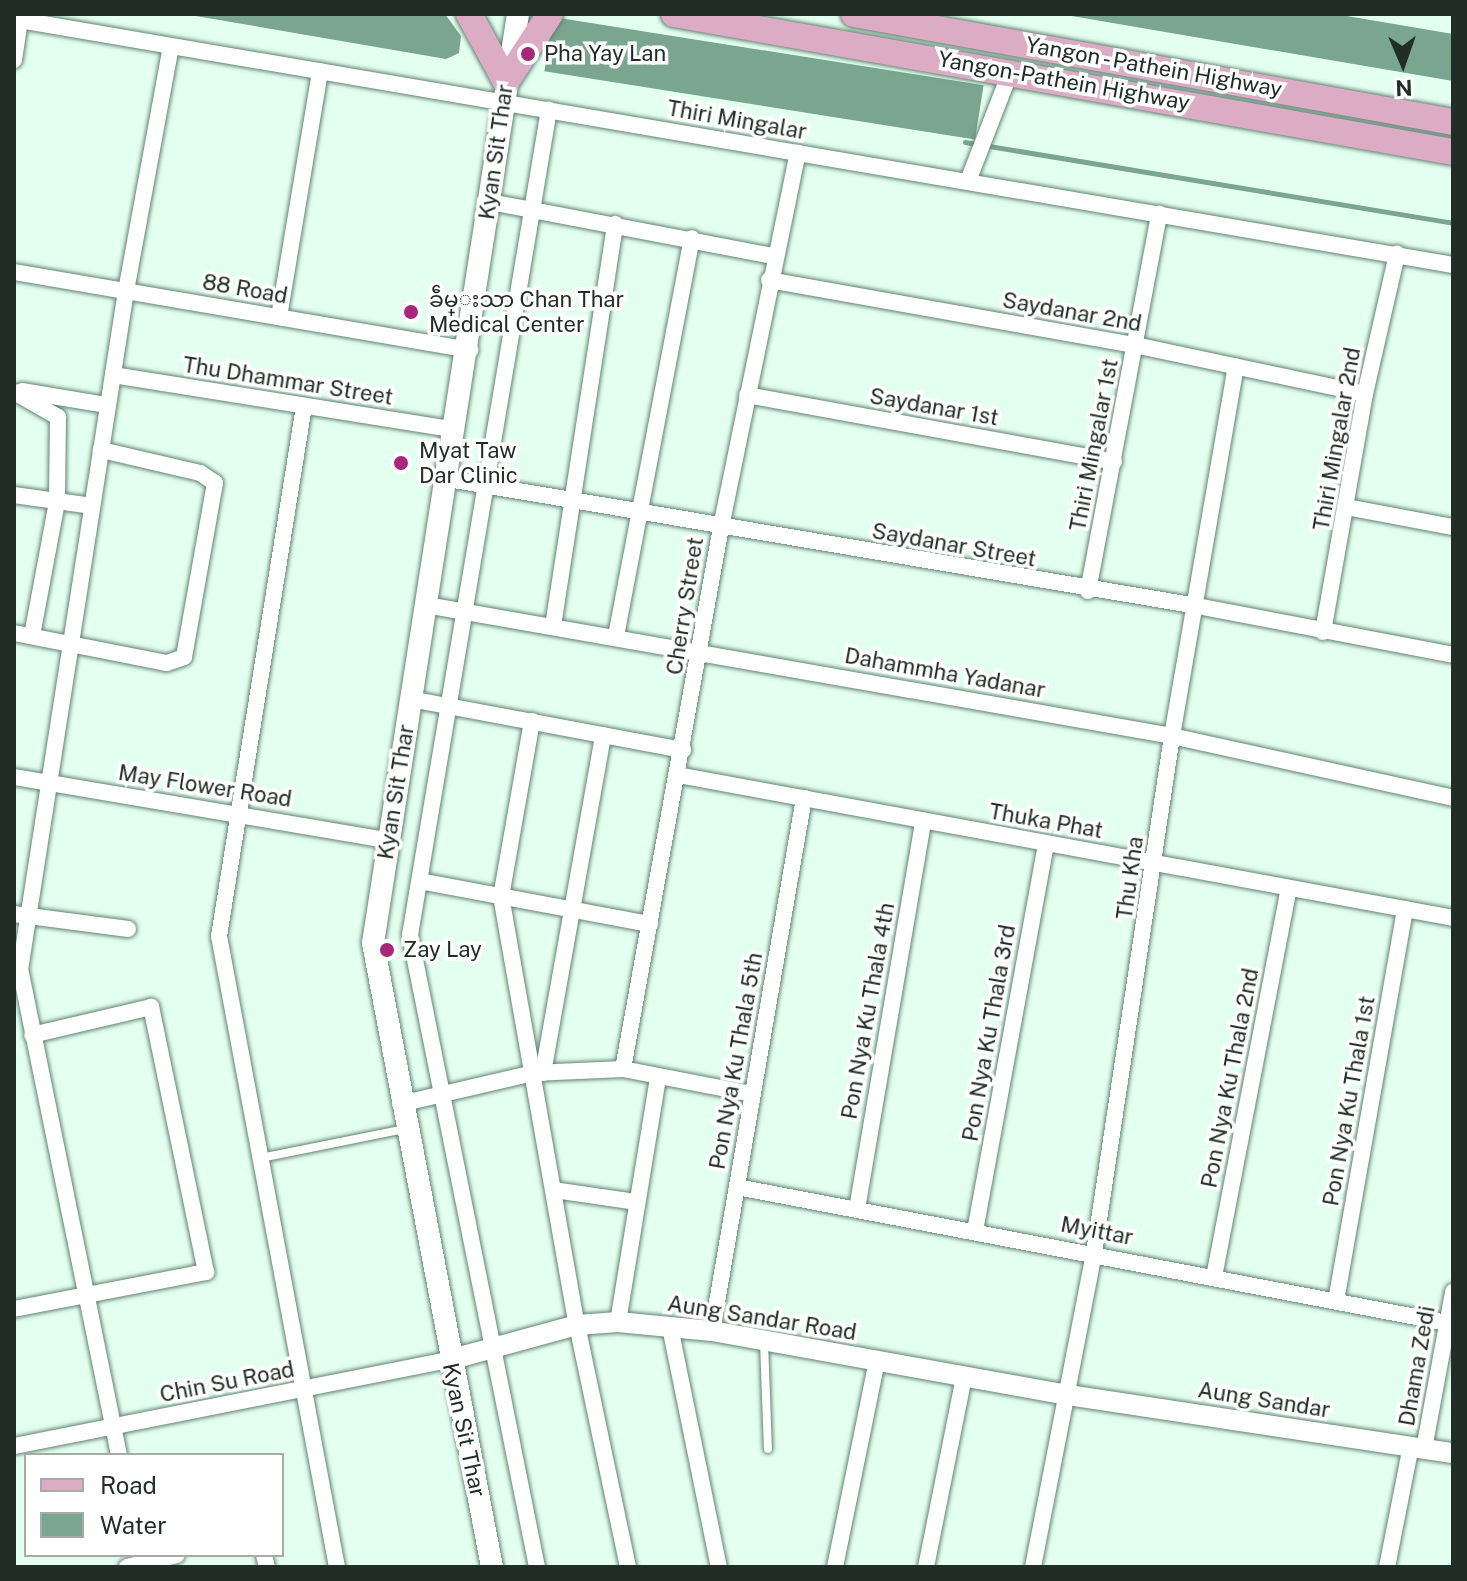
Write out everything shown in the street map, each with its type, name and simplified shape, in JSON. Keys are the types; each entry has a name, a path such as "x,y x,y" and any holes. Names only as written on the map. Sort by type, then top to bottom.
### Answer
{"main road":[{"path":"469,14 504,92"},
{"name":"Kyan Sit Thar","path":"492,1567 400,1104 373,943 410,699 470,350 504,92 518,14"},
{"path":"504,92 550,14"},
{"name":"Yangon-Pathein Highway","path":"674,14 1011,70 1453,152"},
{"name":"Yangon - Pathein Highway","path":"854,14 1453,122"}],"street":[{"name":"Thiri Mingalar","path":"17,20 320,71 504,92 549,110 1453,265"},
{"path":"14,60 17,20"},
{"path":"119,1453 20,970 32,916 107,405 171,47"},
{"path":"968,181 1011,70"},
{"path":"279,317 320,71"},
{"path":"537,1567 410,935 549,110"},
{"name":"Cherry Street","path":"623,1069 721,527 769,280 798,153"},
{"path":"490,202 774,256"},
{"name":"Thiri Mingalar 1st","path":"1088,591 1159,214"},
{"path":"553,626 615,224"},
{"path":"616,636 692,238"},
{"name":"Thiri Mingalar 2nd","path":"1323,632 1365,394 1397,254"},
{"name":"88 Road","path":"14,272 470,350"},
{"name":"Saydanar 2nd","path":"769,280 1135,345 1365,394"},
{"name":"Thu Kha","path":"1033,1567 1094,1253 1156,862 1172,736 1197,606 1236,367"},
{"name":"Thu Dhammar Street","path":"113,375 455,430"},
{"path":"14,391 107,405"},
{"path":"14,391 58,417 57,502 32,635"},
{"name":"Saydanar 1st","path":"747,395 1114,462"},
{"path":"304,406 219,936 337,1567"},
{"path":"14,633 71,641 167,663 184,657 215,483 200,473 101,450"},
{"name":"Saydanar Street","path":"448,479 1088,591 1197,606 1453,655"},
{"path":"14,495 92,506"},
{"path":"1347,507 1453,527"},
{"name":"Dahammha Yadanar","path":"426,605 1172,736 1453,798"},
{"path":"410,699 683,750"},
{"path":"532,721 501,896 538,1073 577,1325 628,1567"},
{"path":"538,1073 572,910 603,735"},
{"name":"Thuka Phat","path":"678,775 1453,918"},
{"name":"May Flower Road","path":"14,777 388,840"},
{"name":"Pon Nya Ku Thala 5th","path":"712,1331 804,798"},
{"name":"Pon Nya Ku Thala 4th","path":"857,1209 923,821"},
{"name":"Pon Nya Ku Thala 3rd","path":"975,1231 1046,844"},
{"path":"420,881 650,924"},
{"name":"Pon Nya Ku Thala 2nd","path":"1214,1277 1289,888"},
{"name":"Pon Nya Ku Thala 1st","path":"1336,1301 1405,909"},
{"path":"14,914 128,929"},
{"path":"14,1309 206,1272 151,1007 32,1035"},
{"path":"400,1104 538,1073 623,1069 752,1094"},
{"path":"618,1322 658,1077"},
{"name":"Myittar","path":"737,1187 1447,1323"},
{"path":"554,1190 636,1202"},
{"name":"Dhama Zedi","path":"1387,1567 1453,1292"},
{"name":"Aung Sandar Road","path":"449,1360 577,1325 618,1322 712,1331 1068,1395"},
{"path":"670,1327 719,1567"},
{"name":"Chin Su Road","path":"14,1446 449,1360"},
{"path":"835,1567 877,1361"},
{"path":"926,1567 964,1377"},
{"name":"Aung Sandar","path":"1068,1395 1453,1453"},
{"path":"138,1563 167,1557"}],"lane":[{"path":"260,1158 405,1129"},
{"path":"764,1340 768,1449"}],"water":[{"path":"184,14 445,14 461,36 459,53 446,59"},
{"path":"1060,14 1335,14 1453,34 1453,81"},
{"path":"553,17 984,85 975,140 544,71"}],"waterway":[{"path":"965,142 1453,223"}],"place":[{"name":"Pha Yay Lan","path":"528,54"},
{"name":"ခဵမ္းသာ Chan Thar Medical Center","path":"411,312"},
{"name":"Myat Taw Dar Clinic","path":"401,463"},
{"name":"Zay Lay","path":"387,950"}]}
